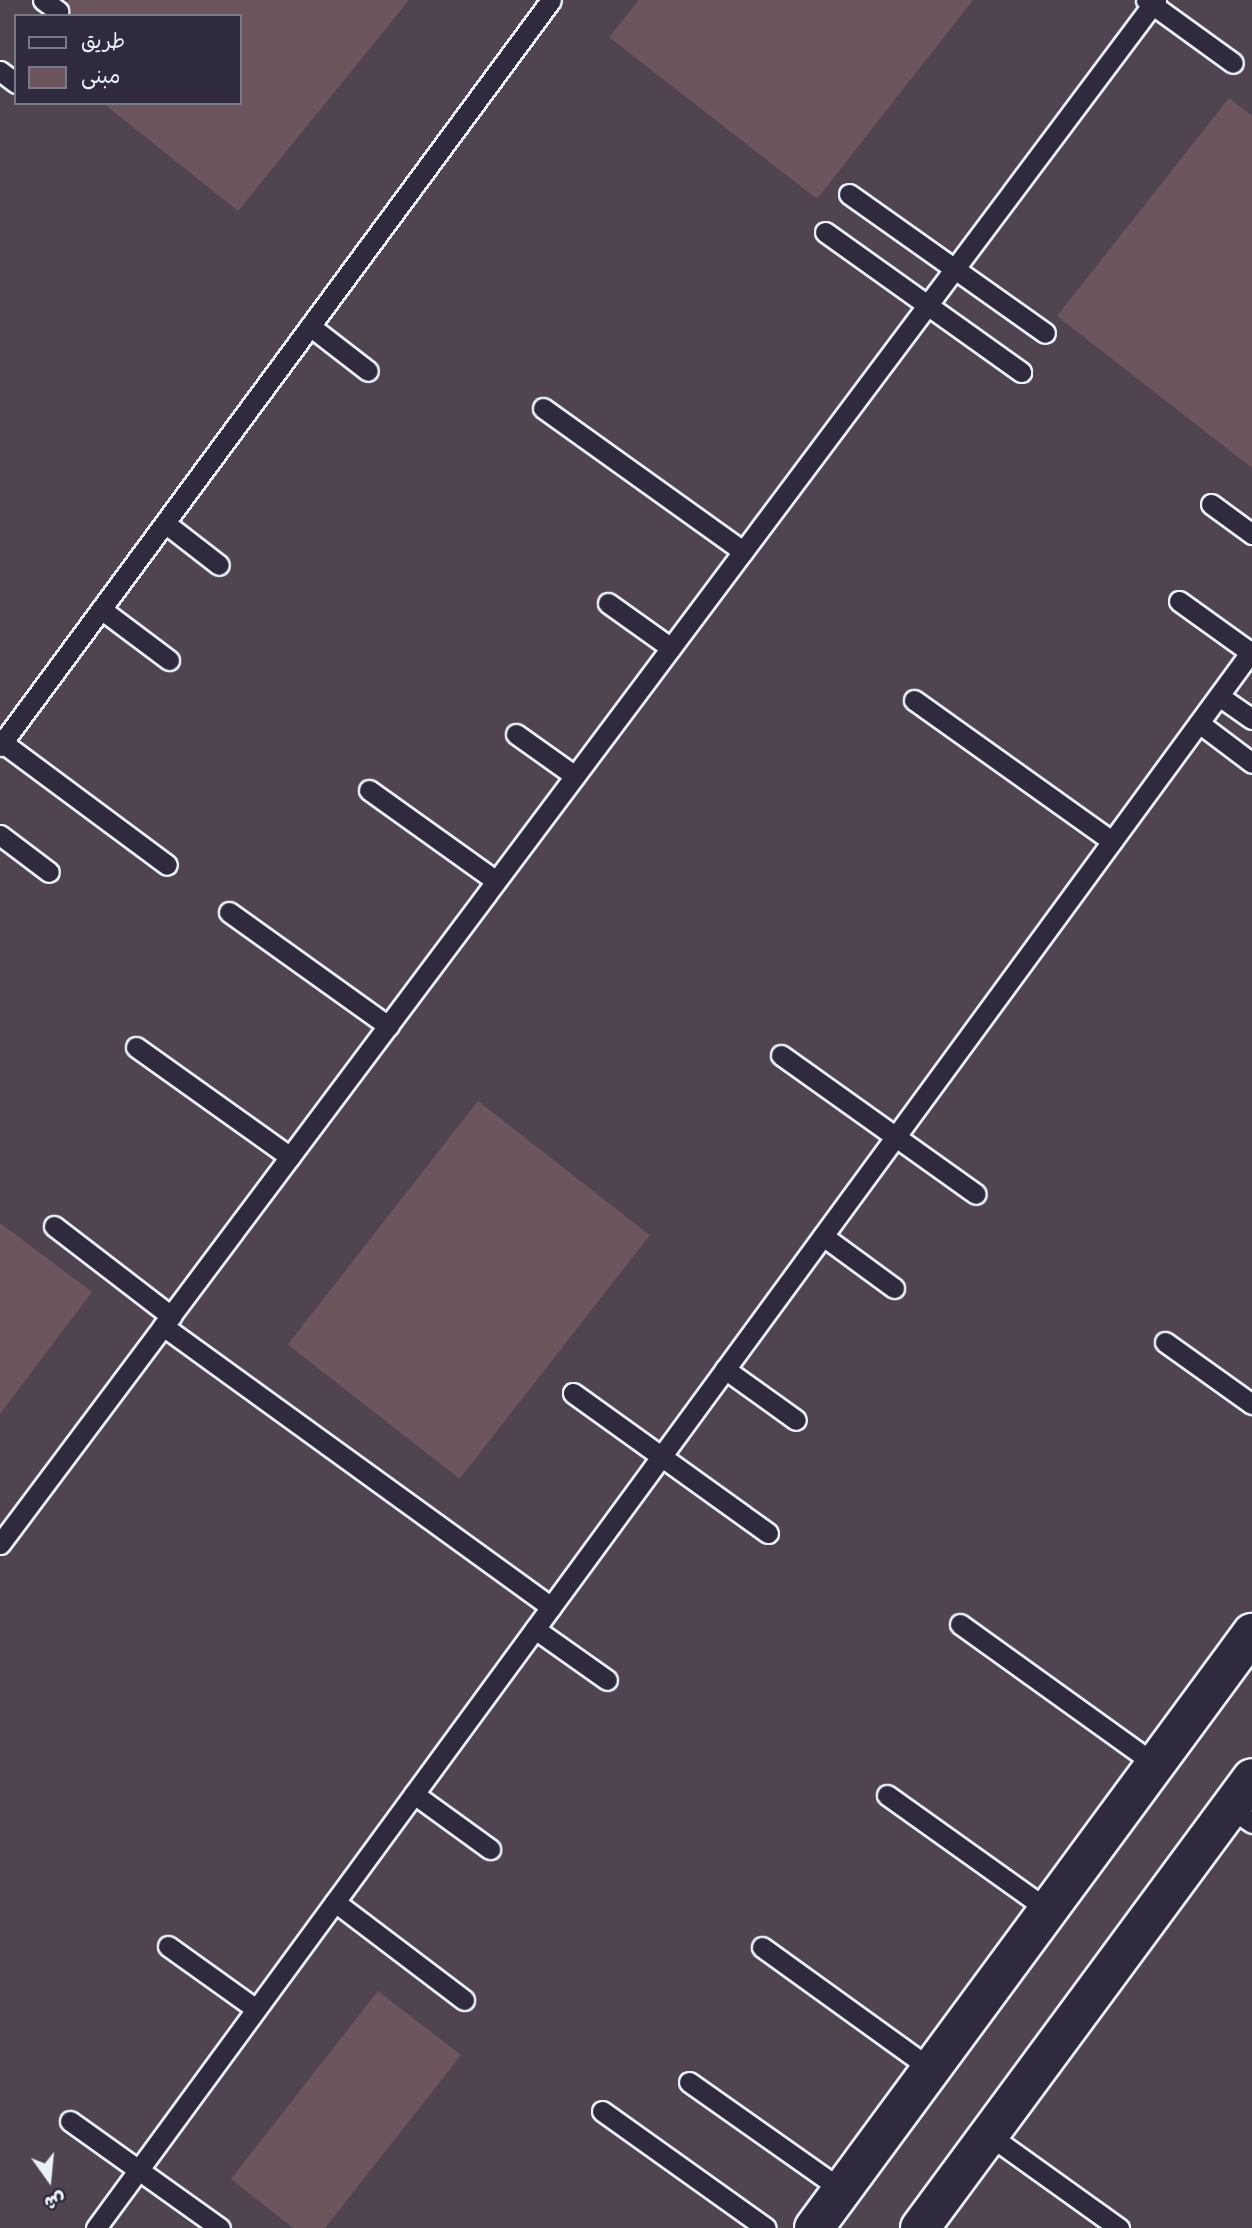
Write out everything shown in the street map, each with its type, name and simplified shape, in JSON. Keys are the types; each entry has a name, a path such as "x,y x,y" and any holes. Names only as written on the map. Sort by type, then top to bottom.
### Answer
{"street":[{"path":"814,2228 1252,1633"},
{"path":"920,2228 1245,1803"}],"lane":[{"path":"167,865 1,744 551,0"},
{"path":"0,1544 955,269 1151,2 1233,63"},
{"path":"849,194 1045,333"},
{"path":"825,232 1021,372"},
{"path":"310,326 368,371"},
{"path":"543,408 743,551"},
{"path":"1211,504 1252,534"},
{"path":"165,523 219,565"},
{"path":"96,2228 1251,651 1179,601"},
{"path":"607,603 671,648"},
{"path":"101,609 169,660"},
{"path":"1219,695 1252,719"},
{"path":"914,700 1112,841"},
{"path":"1199,723 1252,763"},
{"path":"516,734 575,776"},
{"path":"369,790 496,881"},
{"path":"0,835 49,872"},
{"path":"229,912 388,1026"},
{"path":"135,1047 290,1157"},
{"path":"781,1055 976,1195"},
{"path":"54,1226 167,1321 551,1607"},
{"path":"823,1236 894,1288"},
{"path":"1165,1342 1252,1404"},
{"path":"726,1369 796,1420"},
{"path":"573,1393 768,1533"},
{"path":"960,1624 1155,1764"},
{"path":"535,1629 607,1680"},
{"path":"414,1794 490,1849"},
{"path":"887,1795 1048,1910"},
{"path":"335,1902 464,2000"},
{"path":"168,1945 256,2009"},
{"path":"762,1947 931,2069"},
{"path":"690,2082 842,2190"},
{"path":"602,2111 766,2228"},
{"path":"70,2121 220,2228"},
{"path":"989,2135 1119,2228"}],"shaded area":[{"path":"0,0 1252,0 1252,2228 0,2228"}],"building":[{"path":"69,0 409,0 238,211 106,105 242,105 242,14 58,14"},
{"path":"639,0 973,0 817,199 609,37"},
{"path":"1229,98 1252,116 1252,468 1057,316"},
{"path":"478,1101 650,1235 460,1479 288,1344"},
{"path":"0,1223 92,1292 0,1414"},
{"path":"378,1991 461,2055 325,2228 293,2228 231,2179"}]}
